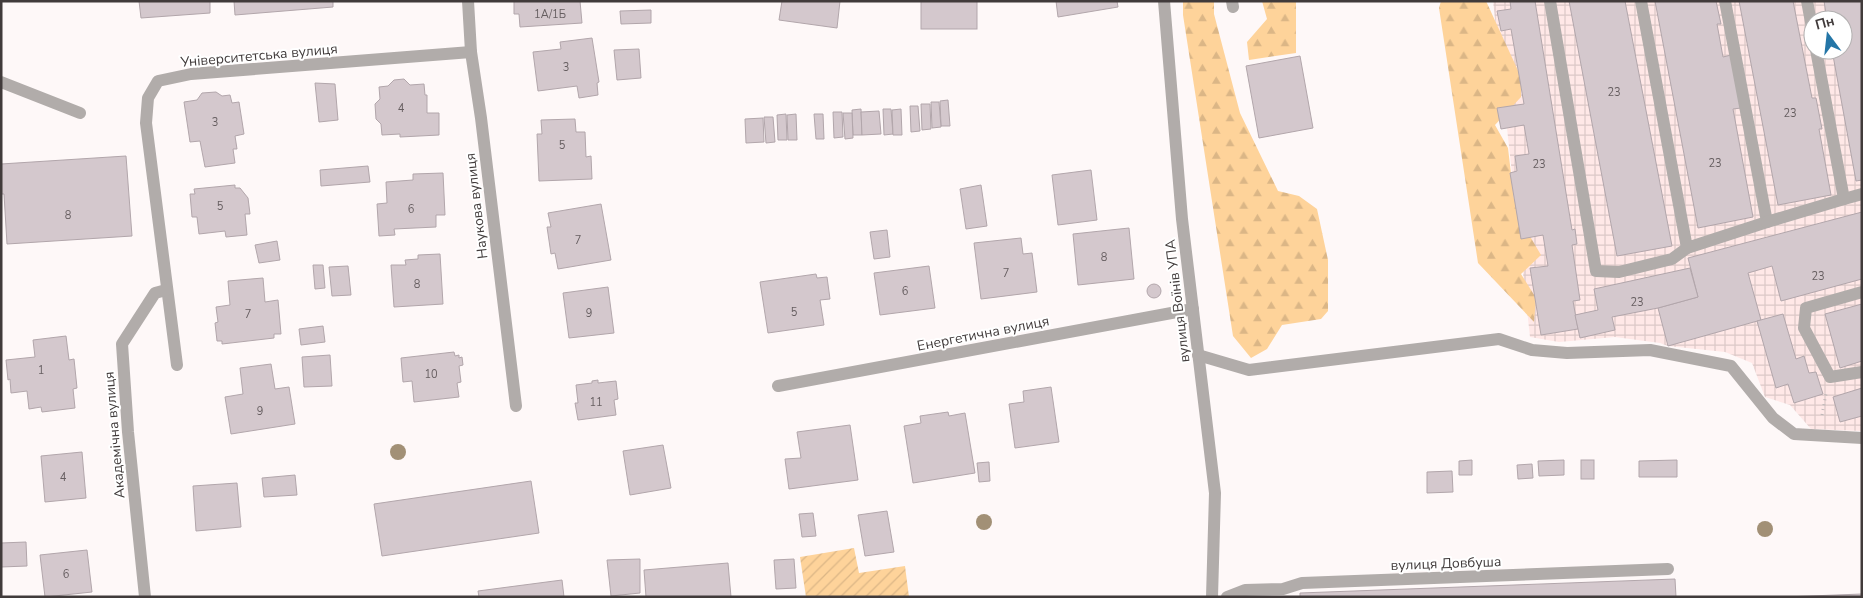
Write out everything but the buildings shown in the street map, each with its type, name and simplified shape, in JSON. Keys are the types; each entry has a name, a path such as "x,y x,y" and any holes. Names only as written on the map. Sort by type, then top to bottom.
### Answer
{"street":[{"name":"Наукова вулиця","path":"468,1 471,52 516,406"},
{"name":"вулиця Воїнів УПА","path":"1164,1 1182,219 1214,493 1212,597"},
{"path":"1550,1 1596,271 1619,272 1672,259 1687,248 1862,194"},
{"path":"1641,1 1687,248"},
{"path":"1725,1 1767,222"},
{"name":"Університетська вулиця","path":"177,365 146,123 148,98 158,81 191,74 471,52"},
{"path":"1818,60 1844,199"},
{"path":"1,82 80,113"},
{"name":"Академічна вулиця","path":"145,597 128,432 122,344 155,293 166,290"},
{"path":"1862,292 1806,308 1804,328 1830,377 1862,372"},
{"name":"Енергетична вулиця","path":"778,386 1193,309"},
{"path":"1198,355 1249,370 1499,339 1532,350 1567,353 1650,350 1731,366 1773,418 1794,434 1862,438"},
{"name":"вулиця Довбуша","path":"1227,597 1245,590 1283,590 1302,583 1668,569"}],"path":[{"path":"1818,435 1830,377"}],"shaded area":[{"path":"1493,1 1862,1 1862,431 1811,429 1790,405 1765,397 1752,363 1725,352 1668,346 1660,343 1615,337 1559,342 1530,337"}],"green space":[{"path":"1183,1 1214,1 1214,14 1240,113 1278,191 1299,196 1317,209 1328,260 1328,311 1321,319 1282,325 1267,349 1251,358 1233,336 1183,15"},
{"path":"1262,1 1296,1 1296,53 1249,60 1247,42 1267,19"},
{"path":"1441,1 1486,1 1521,77 1521,97 1495,125 1508,148 1514,199 1528,233 1541,255 1521,274 1536,298 1534,322 1478,263 1439,8"},
{"path":"854,548 859,573 905,566 909,597 806,597 800,557"}]}
